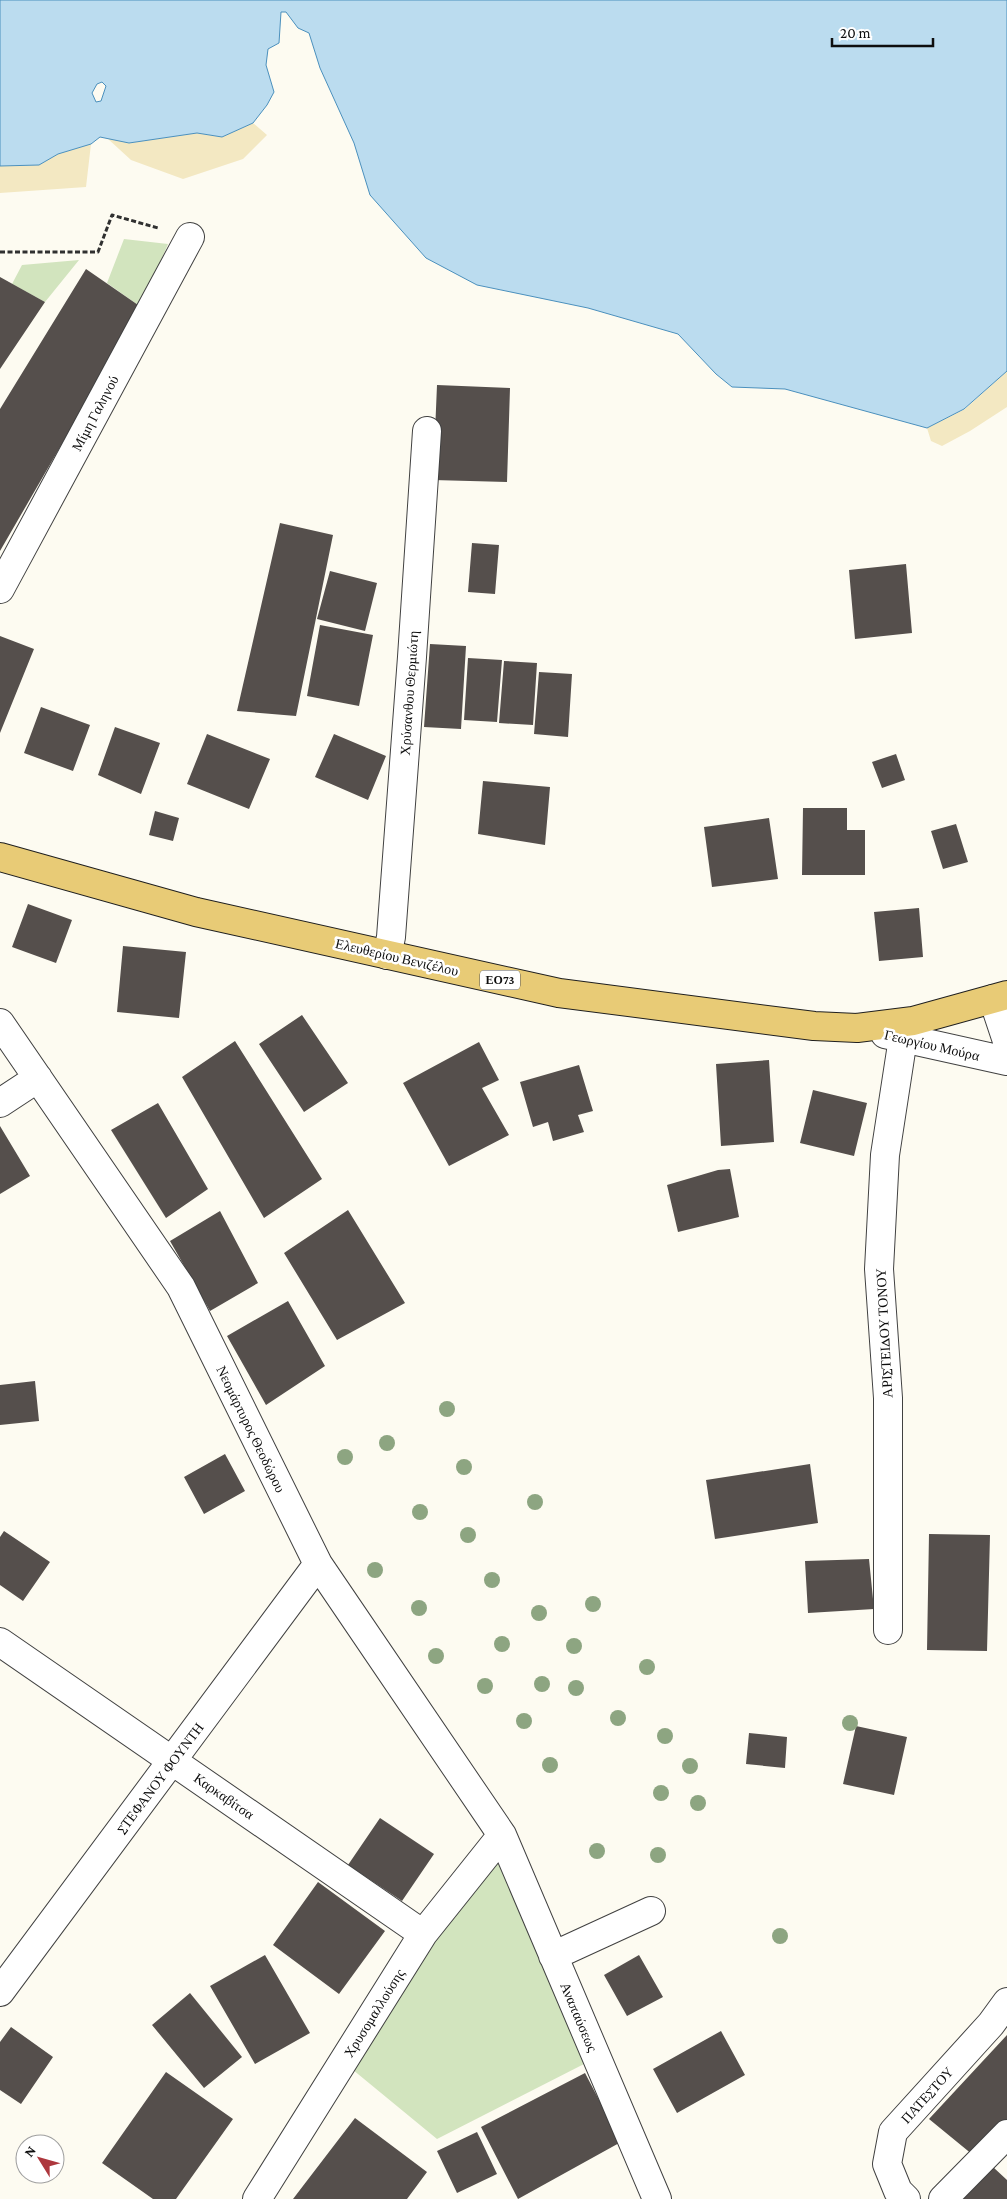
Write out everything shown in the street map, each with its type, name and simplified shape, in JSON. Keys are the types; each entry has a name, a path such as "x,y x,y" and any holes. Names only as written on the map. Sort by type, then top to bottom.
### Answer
{"main road":[{"name":"Ελευθερίου Βενιζέλου","path":"0,857 196,912 559,993 814,1026 857,1028 913,1021 1000,997"}],"street":[{"name":"Μίμη Γαληνού","path":"0,589 190,237"},
{"name":"Χρύσανθου Θερμιώτη","path":"387,955 391,937 427,431"},
{"path":"1000,997 1007,1041"},
{"name":"Νεομάρτυρος Θεοδώρου","path":"0,1022 181,1287 318,1564 502,1834"},
{"name":"Γεωργίου Μούρα","path":"857,1028 1007,1061"},
{"name":"ΑΡΙΣΤΕΙΔΟΥ ΤΟΝΟΥ","path":"888,1630 888,1398 879,1269 885,1155 903,1038"},
{"path":"0,1103 38,1078"},
{"name":"ΣΤΕΦΑΝΟΥ ΦΟΥΝΤΗ","path":"0,1992 318,1564"},
{"name":"Καρκαβίτσα","path":"0,1642 423,1934"},
{"name":"Χρυσομαλλούσης","path":"257,2199 423,1934 502,1834"},
{"name":"Αναπαύσεως","path":"502,1834 657,2199"},
{"path":"553,1956 651,1911"},
{"name":"ΠΑΤΕΣΤΟΥ","path":"906,2199 898,2191 887,2164 893,2132 991,2024 1007,2002"},
{"path":"942,2199 1007,2134"}],"path":[{"path":"0,252 98,252 112,215 190,237"}],"green space":[{"path":"124,239 168,244 141,307 107,283"},
{"path":"79,260 45,302 12,284 22,265"},
{"path":"502,1854 586,2063 437,2139 347,2065 434,1941"}],"sand":[{"path":"253,123 267,135 243,159 183,179 131,160 107,138 129,143 197,133 222,137"},
{"path":"91,144 86,187 0,193 0,166 39,165 58,154"},
{"path":"1007,371 1007,407 970,431 942,446 931,441 927,428 965,409"}],"water":[{"path":"0,0 1007,0 1007,371 964,409 927,428 785,389 732,387 716,374 678,334 588,308 477,285 426,258 370,195 354,143 320,68 309,33 298,28 286,12 281,12 279,43 268,49 266,65 274,92 253,123 222,137 197,133 129,143 100,137 91,144 58,154 39,165 0,166","holes":["102,82 106,86 101,101 96,102 92,93 97,84"]}],"building":[{"path":"86,269 141,307 0,551 0,409"},
{"path":"0,277 45,302 0,369"},
{"path":"437,385 510,388 507,482 433,480"},
{"path":"280,523 333,535 296,716 237,711"},
{"path":"472,543 499,545 495,594 468,592"},
{"path":"906,564 912,633 855,639 849,570"},
{"path":"330,571 377,583 365,631 317,619"},
{"path":"320,625 373,635 359,706 307,696"},
{"path":"0,636 34,649 0,733"},
{"path":"430,644 466,646 461,729 424,727"},
{"path":"468,658 502,660 497,722 464,720"},
{"path":"504,661 537,663 533,725 499,723"},
{"path":"539,672 572,674 568,737 534,734"},
{"path":"41,707 90,725 73,771 24,753"},
{"path":"115,727 160,743 141,794 98,775"},
{"path":"207,734 270,759 249,809 187,784"},
{"path":"334,734 386,756 368,800 315,777"},
{"path":"896,754 905,780 882,788 872,762"},
{"path":"483,781 550,787 545,845 478,834"},
{"path":"803,808 847,808 847,830 865,830 865,875 802,875"},
{"path":"155,811 179,818 173,841 149,835"},
{"path":"769,818 778,879 712,887 704,827"},
{"path":"956,824 968,862 943,869 931,831"},
{"path":"28,904 72,920 56,963 12,947"},
{"path":"919,908 923,957 879,961 874,912"},
{"path":"123,946 186,952 179,1018 117,1012"},
{"path":"302,1015 348,1083 304,1112 259,1044"},
{"path":"235,1041 322,1179 264,1218 182,1077"},
{"path":"479,1042 499,1080 482,1088 509,1135 449,1166 403,1083"},
{"path":"769,1060 774,1142 721,1146 716,1064"},
{"path":"579,1065 593,1111 578,1115 584,1132 553,1141 548,1122 533,1127 520,1082"},
{"path":"813,1090 867,1103 854,1156 800,1143"},
{"path":"158,1103 208,1189 166,1218 111,1130"},
{"path":"0,1126 30,1176 0,1194"},
{"path":"730,1169 739,1217 678,1232 667,1185 718,1170"},
{"path":"348,1210 405,1303 337,1340 284,1253"},
{"path":"220,1211 258,1283 210,1311 170,1241"},
{"path":"288,1301 325,1366 266,1405 227,1336"},
{"path":"35,1381 39,1421 0,1425 0,1385"},
{"path":"225,1454 245,1491 204,1514 184,1477"},
{"path":"810,1464 818,1523 715,1539 706,1480"},
{"path":"4,1531 50,1562 23,1601 0,1585 0,1537"},
{"path":"929,1534 990,1535 987,1651 927,1650"},
{"path":"869,1559 874,1609 808,1613 805,1561"},
{"path":"856,1726 907,1737 894,1795 843,1784"},
{"path":"749,1733 787,1737 785,1768 746,1764"},
{"path":"380,1818 434,1854 402,1901 348,1865"},
{"path":"318,1882 385,1931 339,1994 273,1945"},
{"path":"265,1955 310,2033 255,2064 210,1986"},
{"path":"639,1955 663,1997 627,2016 604,1975"},
{"path":"190,1993 242,2057 204,2088 152,2025"},
{"path":"11,2027 53,2057 21,2104 0,2090 0,2042"},
{"path":"721,2031 745,2075 677,2113 653,2069"},
{"path":"1007,2035 1007,2119 973,2155 929,2119"},
{"path":"166,2072 233,2119 176,2199 153,2199 102,2163"},
{"path":"585,2073 621,2142 518,2199 481,2127"},
{"path":"355,2118 427,2172 407,2199 293,2199"},
{"path":"477,2132 497,2174 457,2193 437,2151"},
{"path":"993,2167 1007,2180 1007,2199 964,2199 963,2197"}]}
